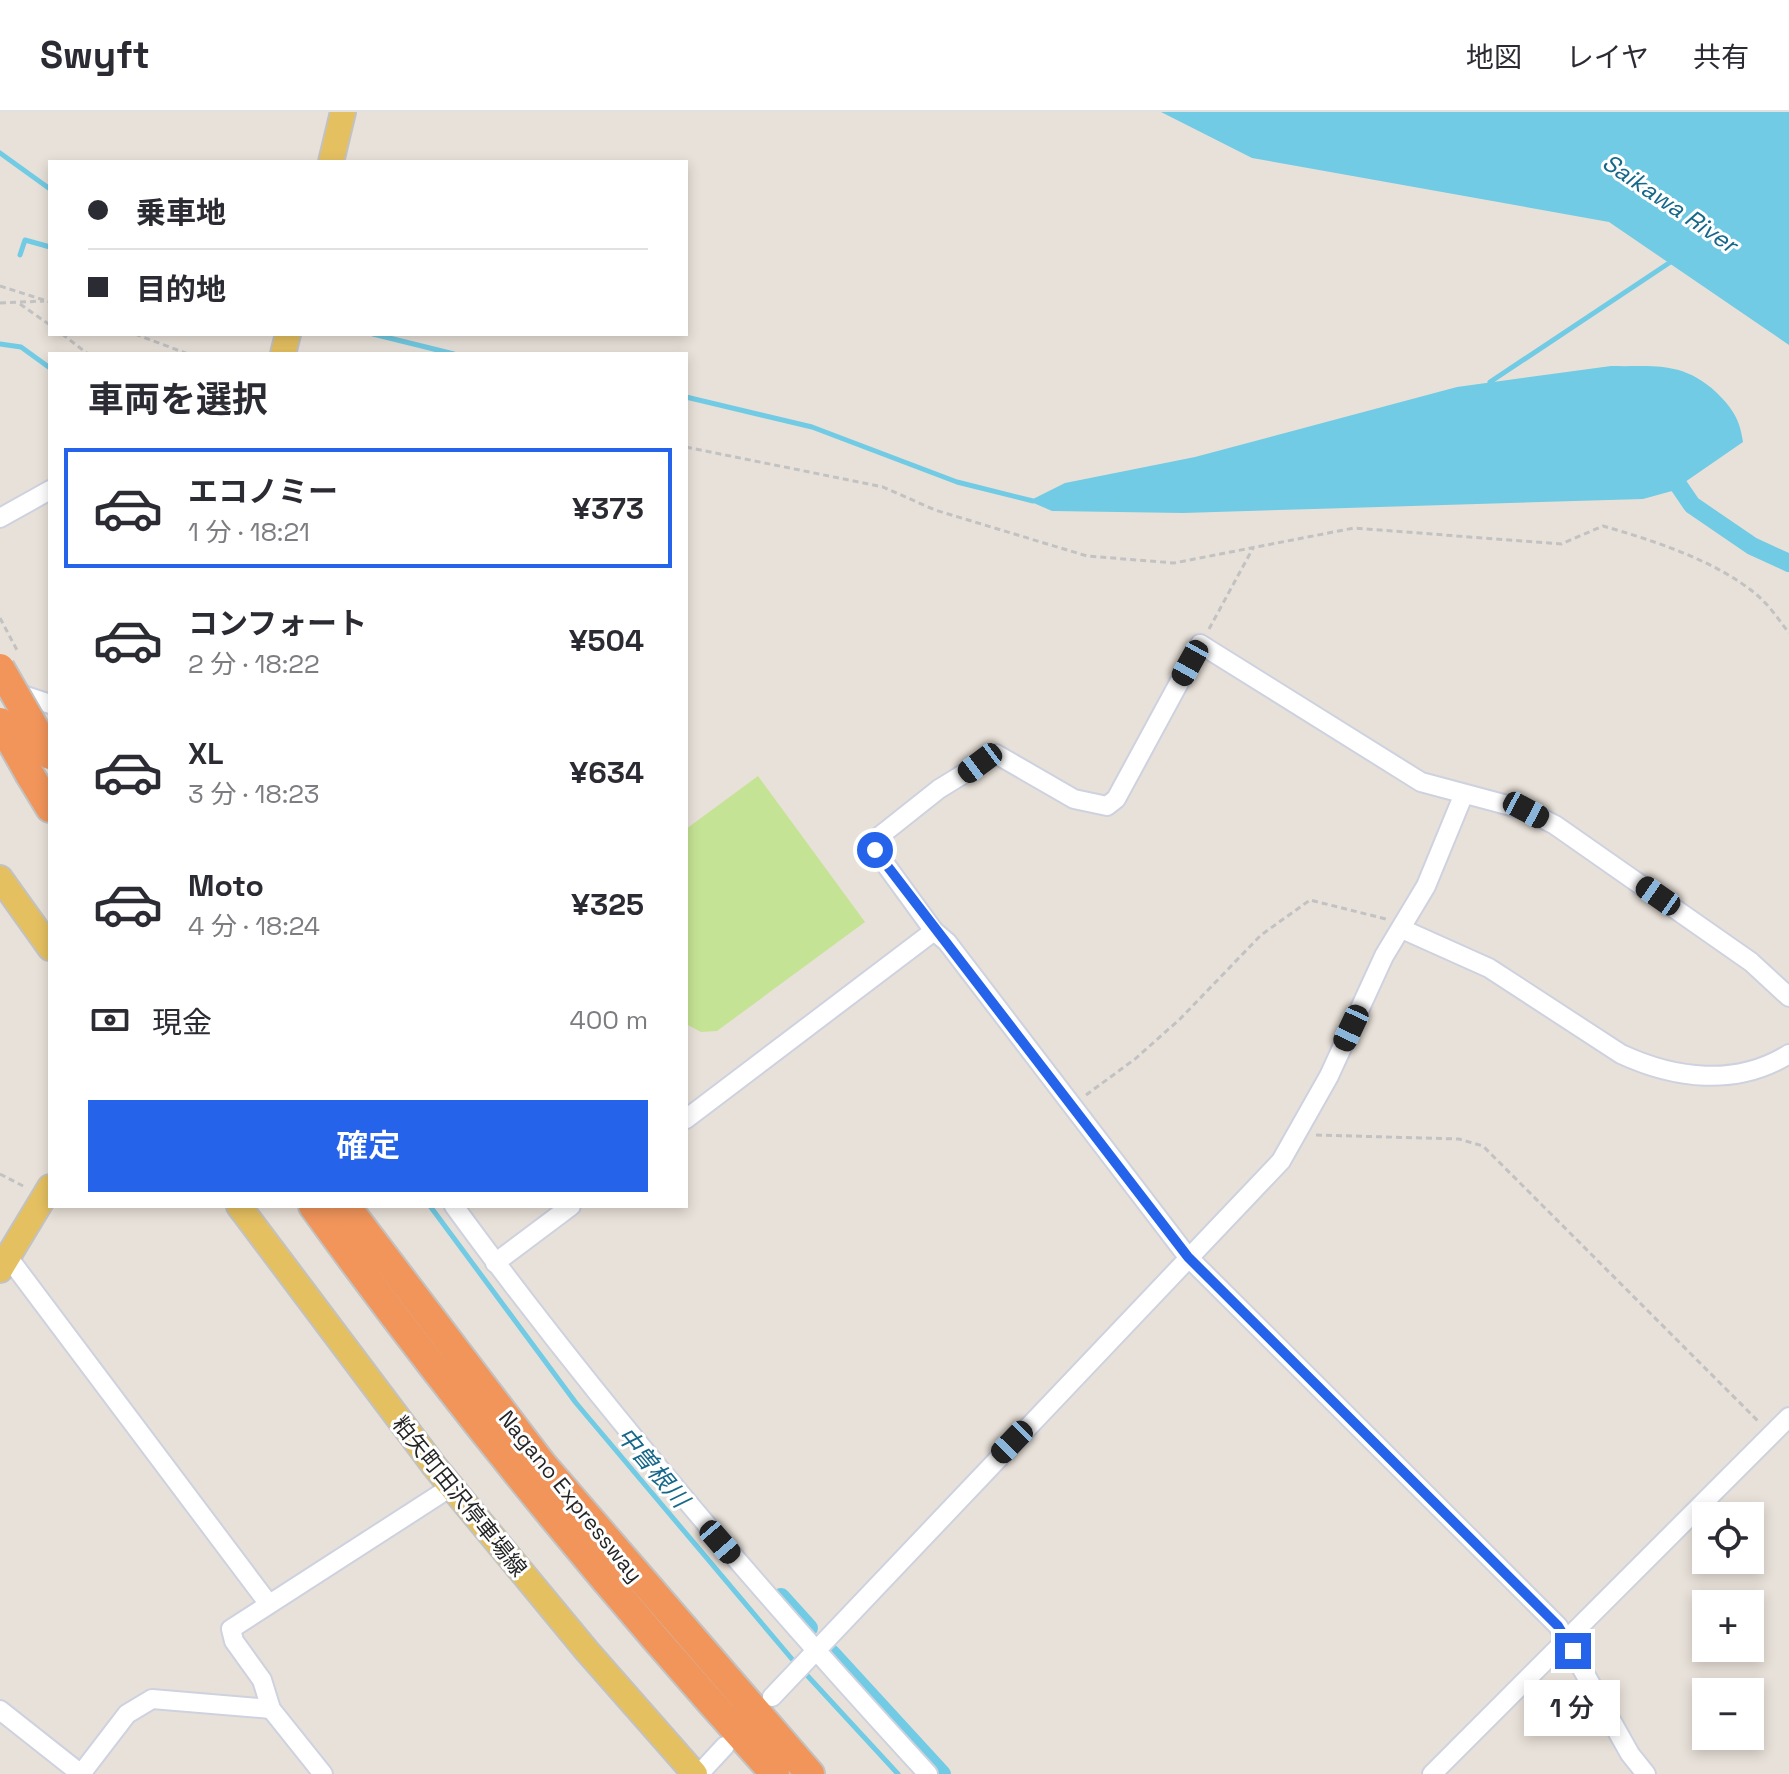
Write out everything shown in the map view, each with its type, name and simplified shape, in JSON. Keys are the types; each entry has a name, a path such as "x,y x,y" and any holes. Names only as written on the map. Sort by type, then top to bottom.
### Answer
{"highway":[{"path":"0,668 40,765 48,799"},
{"path":"0,722 40,765"},
{"name":"Nagano Expressway","path":"314,1208 436,1372 544,1506 775,1774"},
{"name":"Nagano Expressway","path":"348,1208 542,1464 810,1774"}],"main road":[{"path":"331,160 343,112"},
{"path":"0,878 48,945"},
{"path":"4,1264 47,1192"},
{"name":"粕矢町田沢停車場線","path":"241,1208 451,1487 587,1651 697,1774"}],"street":[{"path":"0,518 48,491"},
{"path":"1646,1774 1630,1754 1558,1626 1188,1257 947,942 934,931 875,850 876,839 939,789 996,754 1074,799 1107,806 1116,799 1200,644 1385,763 1421,782 1463,796 1526,810 1566,832 1751,962 1789,997"},
{"path":"0,688 48,703"},
{"path":"772,1697 1281,1161 1297,1135 1384,956 1426,886 1463,796"},
{"path":"1402,929 1489,968 1621,1054 1643,1064 1696,1077 1722,1076 1756,1069 1789,1054"},
{"path":"688,1117 934,931"},
{"path":"455,1208 495,1263 664,1477 812,1654 928,1774"},
{"path":"495,1263 568,1208"},
{"path":"4,1264 268,1603"},
{"path":"1432,1774 1789,1417"},
{"path":"323,1774 271,1709 262,1680 234,1641 231,1629 451,1487"},
{"path":"0,1710 81,1774 127,1714 152,1699 271,1709"},
{"path":"697,1774 725,1746"}],"path":[{"path":"0,286 48,301"},
{"path":"0,303 48,301"},
{"path":"20,304 48,324"},
{"path":"65,336 85,352"},
{"path":"140,336 183,352"},
{"path":"688,447 883,487 935,510 1087,556 1174,563 1354,528 1561,544 1570,543 1603,526 1689,556 1740,583 1758,595 1789,633"},
{"path":"1200,644 1253,548"},
{"path":"1072,1106 1135,1059 1261,935 1310,900 1391,920 1402,929"},
{"path":"1297,1135 1459,1139 1483,1146 1771,1434"},
{"path":"0,1174 47,1192"}],"green space":[{"path":"758,776 865,922 717,1031 701,1032 688,1025 688,828"}],"water":[{"name":"Saikawa River","path":"1161,112 1789,112 1789,345 1609,222 1252,158"},
{"path":"1611,366 1668,368 1692,375 1727,404 1738,421 1743,442 1672,491 1643,499 1183,513 1052,511 1029,501 1065,483 1195,457 1457,387"}],"waterway":[{"path":"0,153 48,188"},
{"path":"20,255 25,240 48,246"},
{"path":"1490,382 1672,261"},
{"path":"381,336 446,352"},
{"path":"0,344 21,347 48,367"},
{"path":"688,397 812,427 957,482 1033,501"},
{"path":"1661,469 1679,486 1692,505 1752,546 1789,563"},
{"name":"中曽根川","path":"431,1208 576,1403 797,1665"},
{"path":"781,1597 809,1628"},
{"path":"831,1653 942,1774"},
{"name":"中曽根川","path":"804,1672 898,1774"}],"route":[{"path":"875,850 934,931 947,942 1188,1257 1558,1626 1573,1651"}]}
